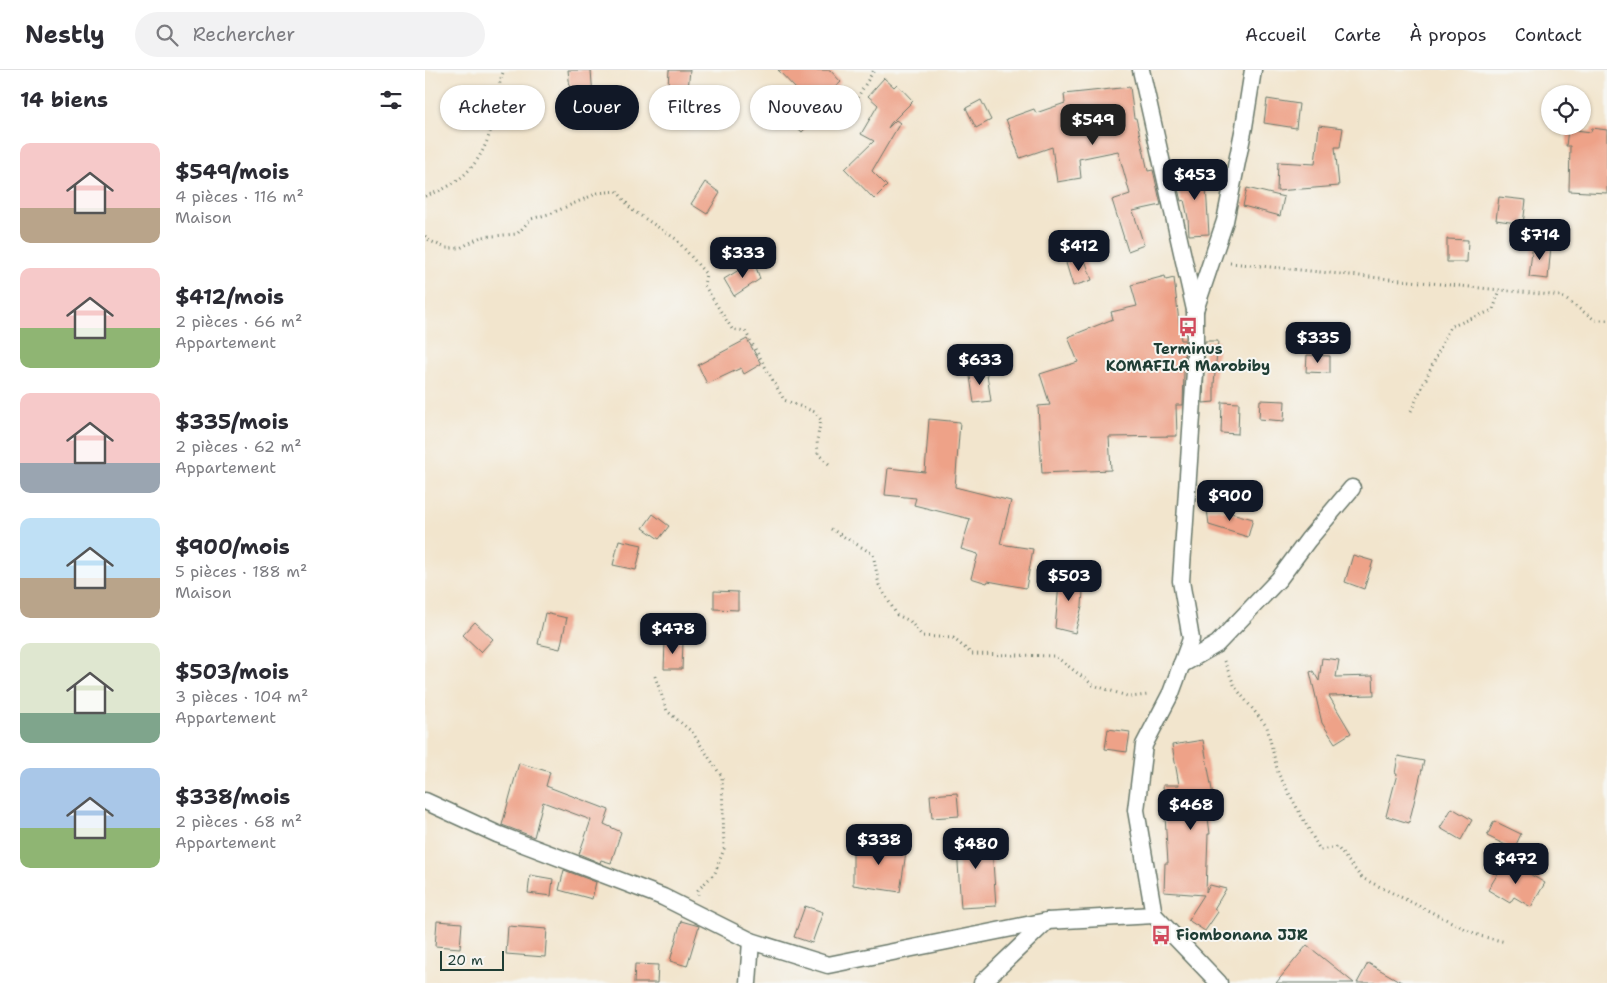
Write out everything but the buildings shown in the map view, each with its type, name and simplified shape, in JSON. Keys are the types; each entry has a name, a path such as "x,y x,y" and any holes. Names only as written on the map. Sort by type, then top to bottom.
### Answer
{"street":[{"path":"1141,70 1195,310 1195,371 1181,581 1191,639 1171,692 1144,745 1136,810 1154,915 1219,983"},
{"path":"1195,310 1225,221 1244,127 1253,70"},
{"path":"1181,665 1217,644 1279,579 1308,540 1352,488"},
{"path":"425,801 497,834 663,897 751,941 828,965 1047,921 1154,915"},
{"path":"981,983 1047,921"},
{"path":"749,983 751,941"}],"path":[{"path":"425,196 435,194 459,180 474,166 488,140 498,88 504,70"},
{"path":"861,92 874,70"},
{"path":"425,236 430,242 446,248 461,248 481,237 517,234 531,219 552,213 598,193 617,191 632,210 676,239 706,274 704,285 732,329 745,331 784,400 815,412 821,420 817,440 818,454 830,465"},
{"path":"1211,261 1561,296 1595,320 1607,320"},
{"path":"1411,411 1450,328 1493,310 1500,290"},
{"path":"831,529 873,554 879,585 897,614 910,621 922,636 953,638 972,654 1055,656 1093,685 1130,697 1171,692"},
{"path":"1217,644 1235,687 1267,727 1278,774 1320,850 1337,847 1361,878 1480,936 1506,942"},
{"path":"655,676 667,711 692,732 722,777 724,849 715,873 698,890 700,915"}],"place":[{"name":"Terminus KOMAFILA Marobiby","path":"1188,327"},
{"name":"Fiombonana JJR","path":"1161,935"}]}
